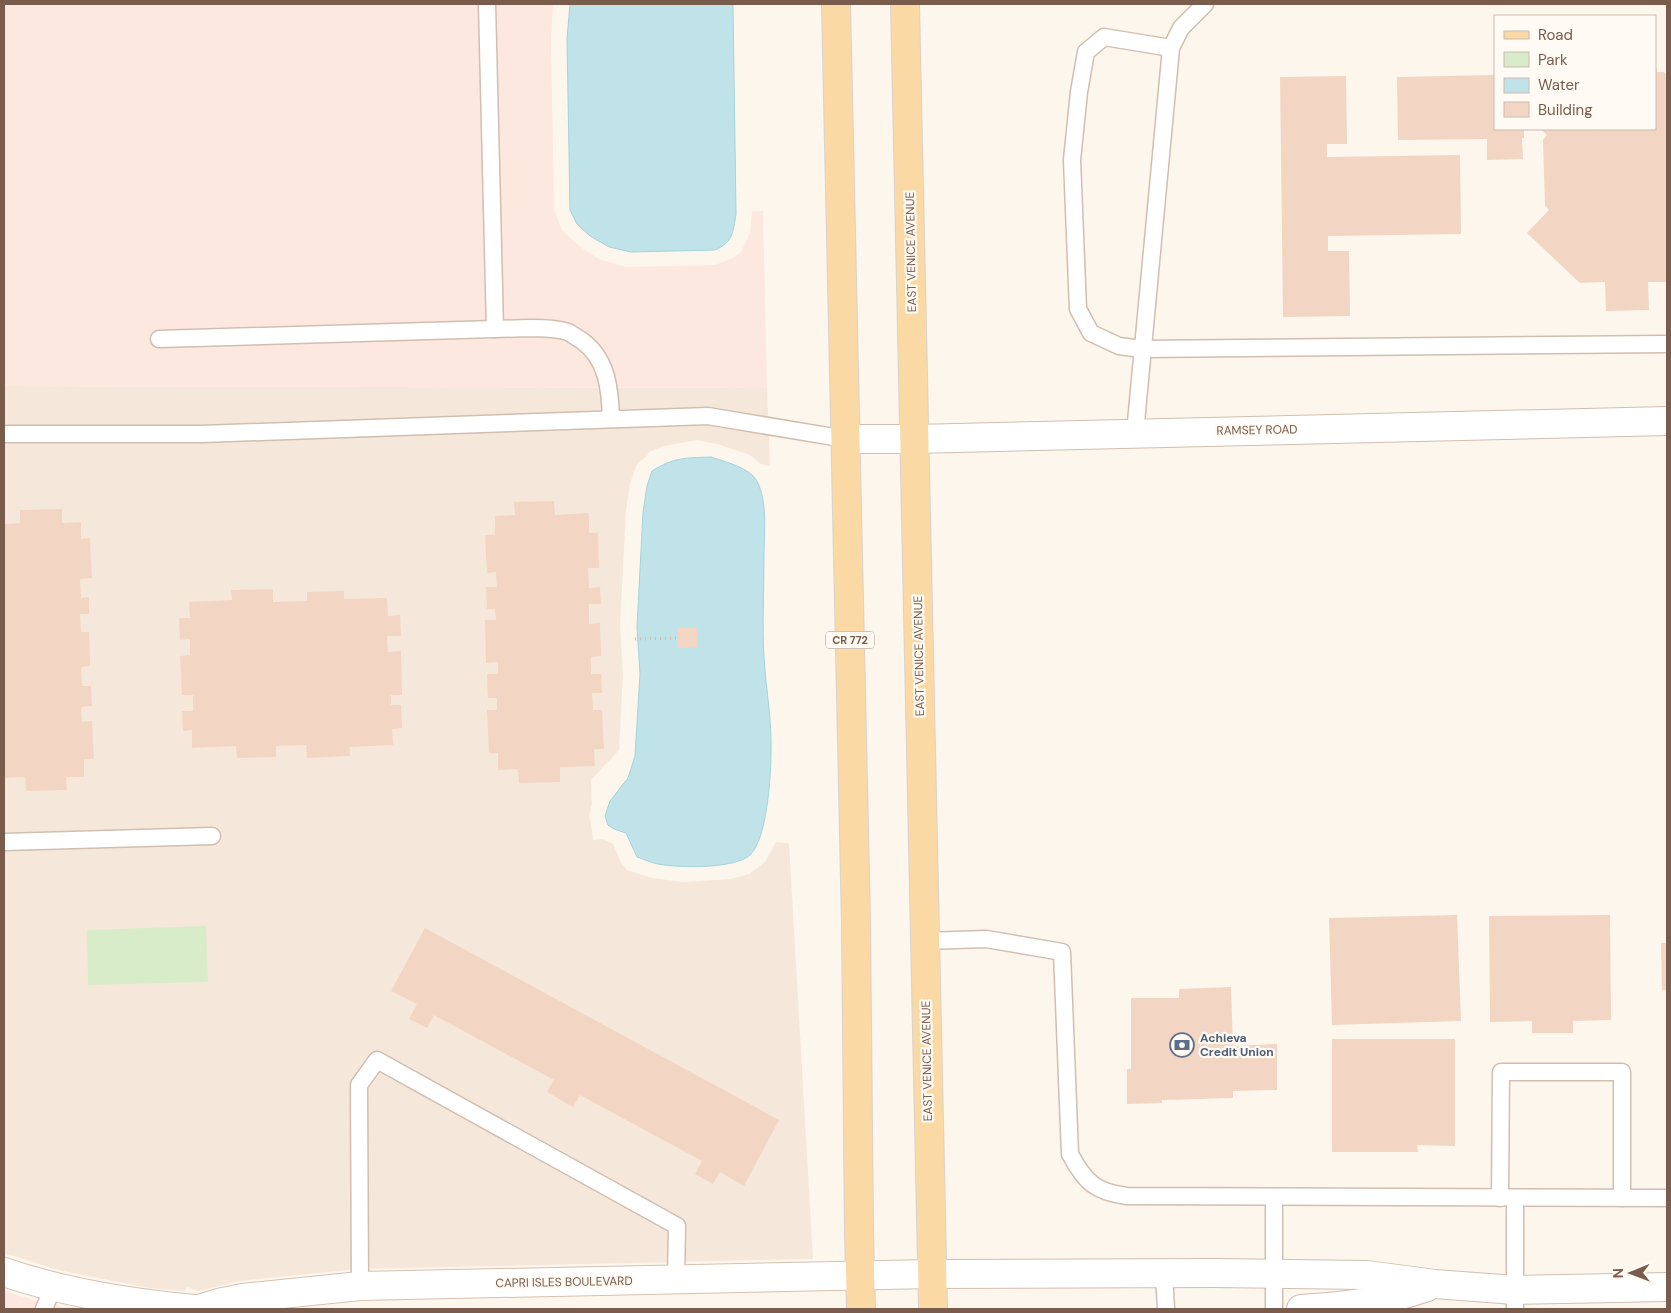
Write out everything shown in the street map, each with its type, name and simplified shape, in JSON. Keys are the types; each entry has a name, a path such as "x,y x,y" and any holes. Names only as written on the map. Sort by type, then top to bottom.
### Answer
{"main road":[{"name":"CR 772","path":"836,4 856,924 862,1309"},
{"name":"EAST VENICE AVENUE","path":"905,4 933,1309"}],"street":[{"name":"RAMSEY ROAD","path":"846,439 915,439 1667,420"},
{"path":"4,1272 49,1298 194,1309"},
{"name":"CAPRI ISLES BOULEVARD","path":"199,1309 243,1298 360,1286 932,1274 1164,1273 1367,1275 1435,1284 1514,1300 1667,1287"},
{"path":"1301,1309 1354,1305 1403,1296 1435,1284"}],"lane":[{"path":"487,4 494,329"},
{"path":"1134,433 1171,48 1181,28 1205,4"},
{"path":"1171,48 1104,37 1086,52 1079,92 1072,160 1078,309 1091,333 1119,346 1142,349 1667,344"},
{"path":"159,339 494,329 550,329 569,332 587,345 607,375 610,391 611,420"},
{"path":"4,434 202,434 708,416 846,439"},
{"path":"4,842 212,836"},
{"path":"925,941 986,939 1062,952 1070,1154 1080,1173 1093,1185 1109,1194 1127,1196 1667,1198"},
{"path":"360,1286 359,1085 376,1060 676,1226 676,1279"},
{"path":"1514,1300 1501,1072 1622,1072 1622,1198"},
{"path":"1274,1197 1274,1309"},
{"path":"1164,1273 1166,1309"}],"path":[{"path":"635,639 677,638"}],"shaded area":[{"path":"4,4 553,4 551,40 554,210 562,230 579,246 599,259 626,267 715,265 733,258 741,252 750,233 752,211 763,211 767,388 4,386"},
{"path":"4,386 767,388 770,466 761,464 750,455 717,444 697,440 664,446 649,452 636,466 630,484 626,511 620,626 623,674 619,750 591,780 592,804 589,816 593,840 602,839 613,844 621,863 627,870 652,878 683,882 731,879 749,874 765,862 776,842 789,843 813,1259 358,1269 240,1281 198,1291 187,1287 185,1291 149,1288 58,1270 4,1253"},
{"path":"4,1291 48,1304 73,1309 4,1309"}],"green space":[{"path":"206,926 208,982 88,985 87,930"}],"water":[{"path":"570,4 733,4 736,214 731,236 721,247 715,250 631,252 609,247 590,236 577,224 570,210 567,39"},
{"path":"711,457 736,466 753,476 757,481 763,499 765,528 763,645 770,717 771,763 764,822 756,847 750,855 743,860 732,863 692,867 655,863 637,857 626,833 608,825 605,816 610,801 628,778 635,756 640,674 637,627 643,512 647,486 652,471 660,466 687,458"}],"building":[{"path":"1656,68 1657,72 1664,72 1667,75 1667,282 1648,282 1649,310 1606,311 1605,282 1580,283 1527,233 1549,210 1545,206 1543,140 1547,135 1542,130 1656,130"},
{"path":"1494,75 1494,130 1524,130 1524,138 1522,138 1523,159 1487,160 1487,139 1398,140 1397,77"},
{"path":"1346,76 1347,144 1327,144 1327,157 1460,155 1461,234 1328,236 1328,251 1349,251 1350,316 1283,317 1280,77"},
{"path":"554,501 555,515 589,513 589,533 598,533 599,568 588,568 589,588 600,587 601,604 589,604 589,624 600,623 601,656 591,657 591,674 601,674 602,693 592,693 593,710 602,710 604,749 594,749 595,766 560,767 560,782 519,783 518,769 498,770 498,753 489,753 487,710 497,710 497,698 488,698 487,674 498,674 498,662 486,663 485,620 496,620 495,609 487,609 486,587 497,587 496,572 487,573 485,535 495,535 495,516 515,515 514,502"},
{"path":"62,509 62,523 81,522 81,539 90,538 92,578 80,579 81,598 89,597 89,614 80,614 81,632 89,632 90,666 81,667 82,686 91,686 92,706 81,707 82,722 92,721 94,759 84,759 84,777 66,777 67,790 26,791 25,777 4,778 4,524 20,523 20,510"},
{"path":"273,589 273,602 307,601 307,592 344,591 344,599 387,598 388,616 400,615 401,636 387,636 388,652 401,651 402,695 391,695 391,705 401,705 402,728 392,729 393,745 350,747 350,756 307,758 306,745 276,746 276,757 237,758 236,746 192,748 192,730 183,731 182,711 193,711 193,695 182,695 180,656 190,655 190,639 180,640 179,618 190,618 189,602 232,600 231,590"},
{"path":"677,628 697,628 698,647 678,648"},
{"path":"1457,915 1461,1021 1332,1025 1329,918"},
{"path":"1610,915 1611,1020 1573,1021 1573,1033 1532,1033 1532,1021 1490,1022 1489,916"},
{"path":"425,928 779,1120 744,1186 720,1172 713,1184 695,1174 702,1161 580,1095 573,1107 547,1092 554,1080 434,1015 427,1028 409,1019 417,1004 391,991"},
{"path":"1661,943 1667,943 1667,990 1662,990"},
{"name":"Achieva Credit Union","path":"1231,987 1233,1046 1277,1044 1277,1090 1233,1091 1233,1098 1162,1100 1162,1103 1127,1104 1127,1069 1131,1069 1131,998 1179,998 1179,989"},
{"path":"1332,1039 1455,1039 1455,1146 1417,1145 1418,1152 1332,1152"}],"place":[{"name":"Achieva Credit Union","path":"1182,1045"}]}
